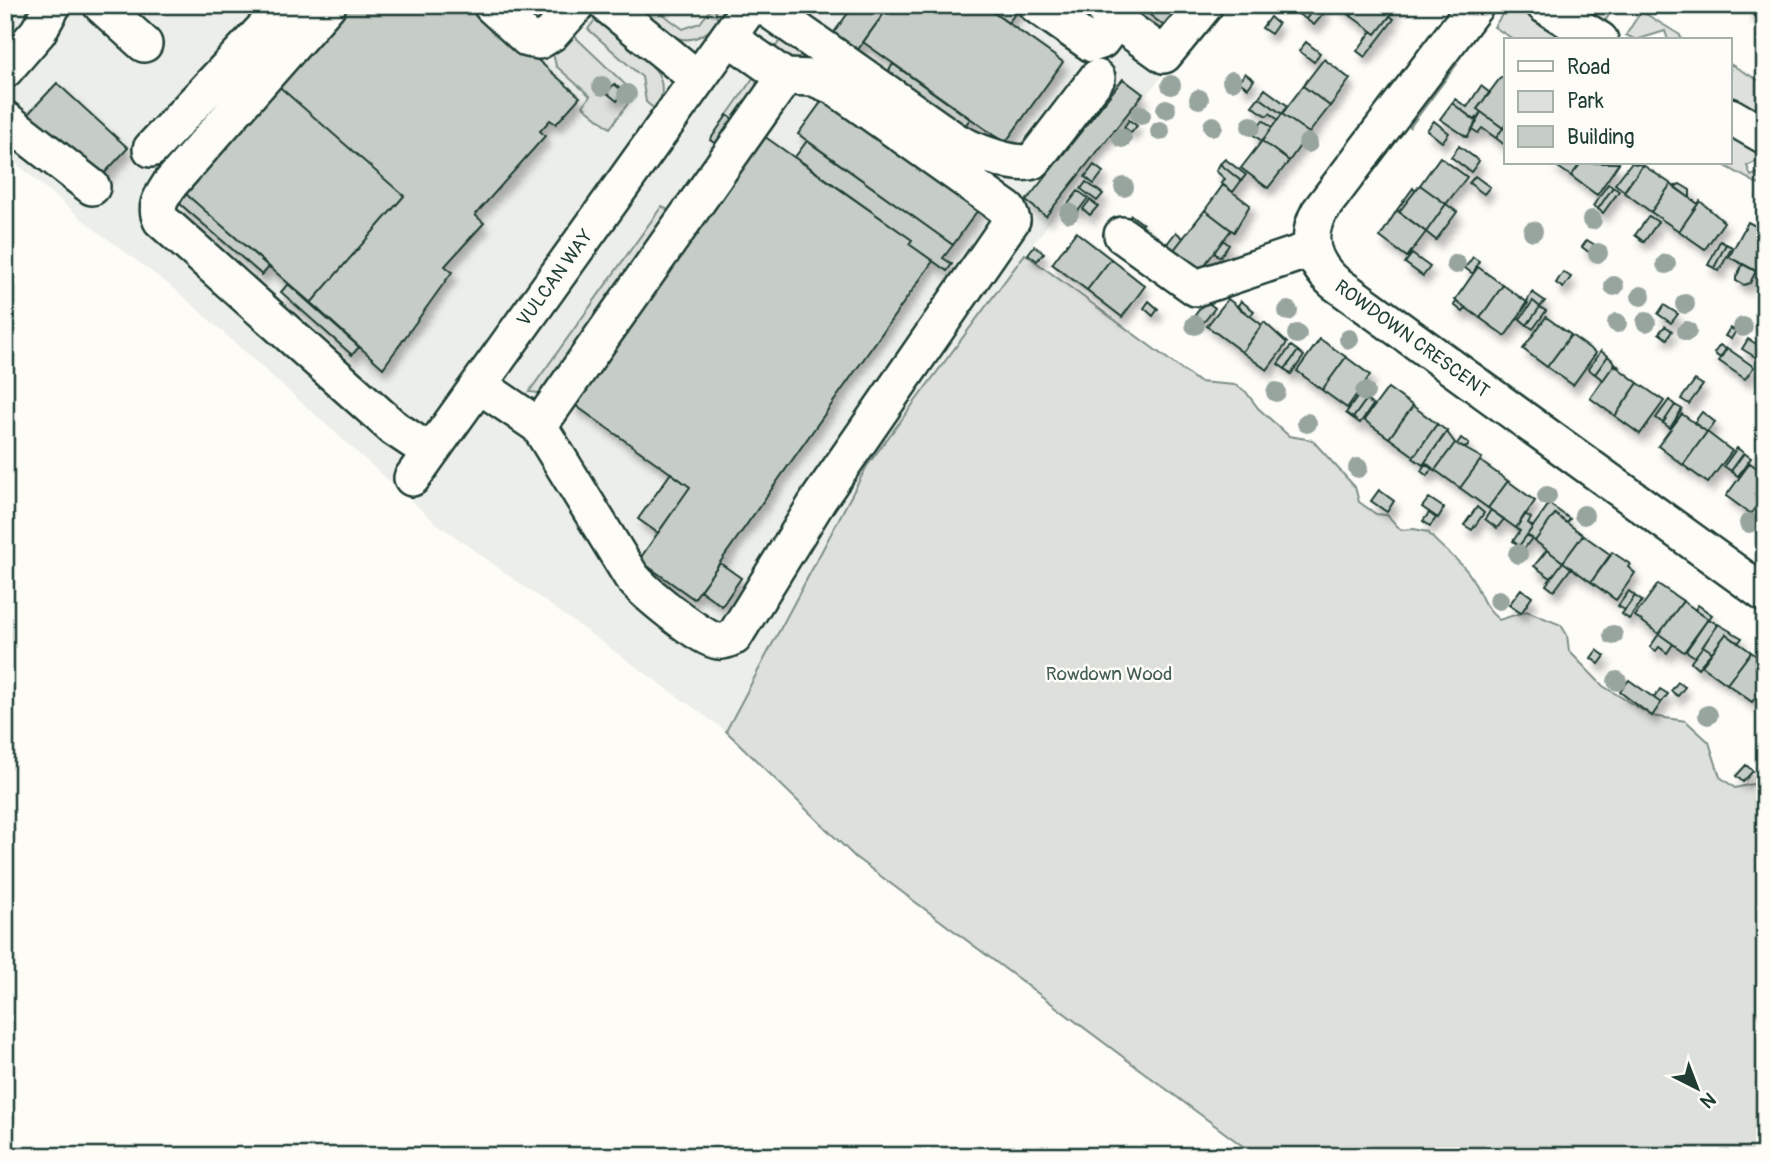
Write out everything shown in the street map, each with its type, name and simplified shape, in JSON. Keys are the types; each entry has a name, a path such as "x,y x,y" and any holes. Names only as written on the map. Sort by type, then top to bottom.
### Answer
{"street":[{"path":"5,70 38,32 53,5"},
{"path":"101,5 144,44"},
{"path":"151,149 286,5"},
{"name":"VULCAN WAY","path":"328,5 170,184 158,204 157,212 161,220 394,428 421,465 751,5"},
{"path":"491,5 528,38 539,41 552,33 577,5"},
{"path":"607,5 698,79"},
{"path":"762,5 954,140 971,149 1023,164 1034,160 1097,78"},
{"path":"1036,5 1092,44 1101,41 1112,18 1164,55 1205,5"},
{"path":"1122,235 1196,288 1312,250 1312,226 1319,212 1476,5"},
{"path":"1544,5 1597,38"},
{"path":"479,385 539,426 639,586 709,638 717,641 734,637 819,499 1012,220 1008,210 833,86 814,78 785,77 728,37"},
{"path":"539,426 785,77"},
{"path":"1732,117 1765,136"},
{"path":"5,118 92,187"},
{"name":"ROWDOWN CRESCENT","path":"1312,250 1319,267 1334,282 1765,594"}],"shaded area":[{"path":"5,5 1218,5 1112,139 867,466 726,731 436,523 176,290 93,228 5,154"}],"green space":[{"path":"633,5 650,5 683,29 700,23 714,5 718,23 705,33 683,39 663,31"},
{"path":"1577,5 1615,5 1604,23"},
{"path":"1508,6 1521,10 1565,38 1512,38 1494,27"},
{"path":"1641,11 1680,35 1681,38 1667,38 1665,31 1642,38 1626,35"},
{"path":"595,20 631,46 657,72 662,91 657,111 646,102 642,77 588,29"},
{"path":"569,31 631,90 629,102 610,128 583,106 590,96 556,66 552,49"},
{"path":"784,35 825,64 809,63 772,52"},
{"path":"1451,59 1457,64 1410,127 1404,122"},
{"path":"1732,65 1765,84 1765,92 1754,110 1732,97"},
{"path":"756,74 756,99 740,125 727,115"},
{"path":"1732,138 1765,157 1747,166 1751,176 1761,172 1765,188 1722,164 1732,164"},
{"path":"662,206 672,213 546,388 539,393 529,392"},
{"name":"Rowdown Wood","path":"1025,254 1199,382 1235,385 1246,392 1258,408 1289,436 1312,440 1355,487 1359,502 1376,514 1387,515 1401,530 1428,532 1465,569 1485,604 1499,620 1527,611 1561,625 1567,635 1569,651 1603,686 1652,716 1686,721 1709,742 1720,777 1735,788 1752,784 1765,787 1765,1156 1256,1156 855,857 726,731 867,466"}],"building":[{"path":"342,5 469,5 528,58 532,55 580,97 556,124 550,120 540,131 545,136 475,215 484,223 445,266 452,272 383,368 311,303 404,196 274,82"},
{"path":"854,5 890,5 854,55 830,38"},
{"path":"890,5 983,5 1063,62 1005,143 863,42"},
{"path":"983,5 1018,5 1020,7 1008,23"},
{"path":"1062,5 1092,5 1081,19"},
{"path":"1137,5 1193,5 1172,32"},
{"path":"1304,5 1317,5 1306,19 1298,14"},
{"path":"1317,5 1324,5 1322,9 1325,12 1314,25 1306,19"},
{"path":"1337,5 1360,5 1351,16"},
{"path":"1360,5 1398,6 1376,34 1351,16"},
{"path":"1753,5 1765,5 1765,23 1748,11"},
{"path":"1390,16 1394,19 1365,57 1357,51 1372,31 1376,34"},
{"path":"1270,17 1278,24 1271,34 1262,28"},
{"path":"1306,42 1320,53 1314,62 1299,51"},
{"path":"1324,59 1350,79 1330,106 1303,86"},
{"path":"893,64 970,119 964,127 888,72"},
{"path":"1245,73 1254,80 1248,88 1239,82"},
{"path":"1501,77 1504,79 1503,128 1477,109"},
{"path":"1123,79 1143,94 1046,216 1026,201"},
{"path":"274,82 404,196 311,303 180,189"},
{"path":"57,83 128,148 99,179 28,114"},
{"path":"614,84 624,92 617,101 607,93"},
{"path":"1303,86 1330,106 1309,133 1282,114"},
{"path":"1481,86 1490,93 1477,109 1481,112 1475,120 1452,103 1455,99 1467,107"},
{"path":"1265,89 1288,106 1282,114 1259,97"},
{"path":"827,94 982,204 953,245 798,134"},
{"path":"1259,97 1282,114 1278,120 1270,113 1267,116 1252,106"},
{"path":"1452,103 1477,122 1467,137 1440,119"},
{"path":"1481,112 1503,128 1496,138 1482,128 1478,133 1472,129"},
{"path":"1282,114 1309,133 1289,161 1262,141"},
{"path":"727,115 737,122 720,147 710,140"},
{"path":"1129,120 1137,126 1131,133 1124,127"},
{"path":"1263,120 1272,127 1262,141 1252,134"},
{"path":"1434,121 1449,133 1442,142 1427,130"},
{"path":"1503,128 1504,129 1504,144 1496,138"},
{"path":"761,134 912,240 909,244 933,261 694,599 639,560 690,487 572,403"},
{"path":"807,141 953,245 943,258 952,264 947,271 909,244 912,240 795,157"},
{"path":"1262,141 1289,161 1268,188 1241,168"},
{"path":"1459,146 1479,161 1471,172 1451,157"},
{"path":"1440,157 1467,177 1446,204 1420,185"},
{"path":"1225,159 1246,175 1241,181 1220,164"},
{"path":"1220,164 1241,181 1233,192 1221,183 1225,179 1216,171"},
{"path":"1553,164 1580,164 1571,176"},
{"path":"1580,164 1618,164 1597,195 1571,176"},
{"path":"1630,164 1643,165 1624,191 1615,184"},
{"path":"1094,165 1103,172 1094,184 1085,177"},
{"path":"1643,165 1671,184 1651,212 1624,192"},
{"path":"1475,176 1490,187 1484,194 1469,183"},
{"path":"1086,182 1103,194 1097,201 1081,189"},
{"path":"1608,184 1613,187 1598,209 1593,206"},
{"path":"1671,184 1698,204 1679,231 1651,212"},
{"path":"1680,184 1690,190 1690,198 1674,187"},
{"path":"1223,185 1250,205 1234,232 1205,210"},
{"path":"1420,185 1446,204 1426,232 1399,212"},
{"path":"1613,187 1619,191 1603,213 1598,209"},
{"path":"1413,188 1415,191 1399,212 1397,210"},
{"path":"1078,191 1088,198 1078,211 1068,204"},
{"path":"186,194 269,267 262,275 179,203"},
{"path":"1090,200 1098,206 1090,215 1083,209"},
{"path":"1700,201 1724,222 1705,249 1679,231"},
{"path":"1446,204 1457,212 1436,240 1426,232"},
{"path":"1205,210 1231,230 1197,275 1170,255"},
{"path":"1397,210 1426,232 1407,257 1380,237"},
{"path":"1131,215 1143,224 1138,231 1126,222"},
{"path":"1649,216 1658,222 1644,242 1635,235"},
{"path":"1748,222 1765,231 1765,258 1757,272 1729,257"},
{"path":"1076,232 1111,259 1087,290 1052,264"},
{"path":"1176,232 1183,238 1170,255 1163,249"},
{"path":"1223,240 1229,245 1220,257 1214,253"},
{"path":"1587,240 1595,245 1590,253 1582,247"},
{"path":"1720,241 1726,244 1714,268 1708,265"},
{"path":"1726,244 1732,247 1719,271 1714,268"},
{"path":"1034,246 1044,253 1037,261 1028,254"},
{"path":"1412,254 1430,267 1423,276 1405,263"},
{"path":"1473,257 1479,261 1473,274 1465,268"},
{"path":"1765,258 1765,276 1757,272"},
{"path":"1111,259 1145,286 1122,317 1087,290"},
{"path":"1743,264 1756,271 1750,283 1744,285 1736,281"},
{"path":"1478,267 1503,285 1480,318 1455,300"},
{"path":"1563,272 1571,277 1563,288 1556,283"},
{"path":"288,284 359,347 352,355 281,292"},
{"path":"1503,285 1528,303 1505,336 1480,318"},
{"path":"1532,292 1545,301 1540,307 1533,301 1520,319 1518,318"},
{"path":"1228,299 1262,325 1242,352 1207,326"},
{"path":"1149,301 1158,309 1153,316 1144,308"},
{"path":"1206,301 1215,308 1204,322 1195,315"},
{"path":"1241,301 1254,311 1250,316 1237,307"},
{"path":"1457,301 1466,308 1463,312 1454,305"},
{"path":"1533,301 1540,307 1527,325 1520,319"},
{"path":"1664,305 1678,314 1671,323 1658,314"},
{"path":"1540,307 1546,311 1533,329 1527,325"},
{"path":"1546,317 1571,335 1547,367 1523,349"},
{"path":"1264,322 1287,343 1267,370 1242,352"},
{"path":"1665,326 1672,331 1667,339 1659,333"},
{"path":"1730,328 1736,331 1731,339 1725,336"},
{"path":"1571,335 1596,353 1573,385 1547,367"},
{"path":"1320,339 1346,357 1322,390 1297,371"},
{"path":"1748,339 1763,348 1757,358 1742,349"},
{"path":"1720,345 1726,349 1720,358 1714,353"},
{"path":"1291,346 1298,351 1285,369 1278,364"},
{"path":"1727,348 1754,367 1745,379 1719,361"},
{"path":"1298,351 1304,356 1291,374 1285,369"},
{"path":"1601,351 1608,356 1595,374 1588,369"},
{"path":"1608,356 1618,366 1614,365 1603,380 1595,374"},
{"path":"1346,357 1370,375 1347,408 1322,390"},
{"path":"1614,365 1638,383 1615,416 1590,398"},
{"path":"1695,380 1703,385 1689,404 1681,399"},
{"path":"1638,383 1664,401 1640,434 1615,416"},
{"path":"1388,388 1413,406 1389,438 1364,420"},
{"path":"1359,395 1366,400 1353,418 1346,413"},
{"path":"1366,400 1373,405 1360,423 1353,418"},
{"path":"1669,400 1675,405 1663,423 1656,418"},
{"path":"1675,405 1682,409 1670,428 1663,423"},
{"path":"1413,406 1437,424 1414,456 1389,438"},
{"path":"1702,412 1715,422 1707,432 1694,423"},
{"path":"1682,414 1707,432 1683,465 1658,446"},
{"path":"1437,424 1447,431 1423,465 1413,458"},
{"path":"1447,432 1455,443 1435,470 1425,462"},
{"path":"1707,432 1732,451 1708,483 1683,465"},
{"path":"1461,438 1469,444 1467,447 1463,448 1457,444"},
{"path":"1455,443 1482,458 1460,488 1435,470"},
{"path":"1737,448 1744,453 1731,471 1724,466"},
{"path":"1744,453 1751,458 1738,476 1731,471"},
{"path":"1480,461 1508,481 1488,508 1460,488"},
{"path":"1750,463 1765,474 1765,495 1751,514 1726,496"},
{"path":"1425,464 1432,469 1427,476 1421,471"},
{"path":"671,473 690,487 658,533 638,519"},
{"path":"1508,481 1535,501 1516,528 1488,508"},
{"path":"1379,490 1394,501 1387,512 1371,501"},
{"path":"1765,495 1765,524 1751,514"},
{"path":"1429,498 1444,508 1438,518 1422,507"},
{"path":"1549,504 1570,519 1567,523 1555,514 1535,541 1527,535"},
{"path":"1477,507 1484,513 1472,530 1464,525"},
{"path":"1491,510 1504,519 1497,528 1485,519"},
{"path":"1429,513 1436,518 1430,526 1423,521"},
{"path":"1525,514 1531,518 1528,523 1533,527 1519,546 1513,541 1520,531 1516,528"},
{"path":"1555,514 1583,535 1563,562 1535,541"},
{"path":"1527,535 1532,538 1523,550 1519,546"},
{"path":"1583,535 1611,555 1591,582 1563,562"},
{"path":"1547,550 1563,562 1551,578 1534,566"},
{"path":"1612,552 1630,564 1628,567 1635,573 1616,600 1591,582"},
{"path":"1563,562 1571,568 1554,591 1546,585"},
{"path":"720,563 741,578 722,606 700,590"},
{"path":"1658,584 1683,601 1659,634 1635,616"},
{"path":"1521,589 1532,597 1521,613 1509,605"},
{"path":"1629,591 1635,596 1625,610 1618,606"},
{"path":"1635,596 1642,601 1629,619 1622,614"},
{"path":"1683,601 1708,619 1684,652 1659,634"},
{"path":"1698,605 1712,615 1709,619 1718,625 1695,657 1686,651 1708,619 1695,610"},
{"path":"1718,624 1742,638 1738,643 1726,634 1712,652 1703,646"},
{"path":"1659,634 1673,644 1667,653 1659,647 1656,651 1650,647"},
{"path":"1726,634 1751,652 1727,684 1702,666"},
{"path":"1703,646 1712,652 1698,668 1691,662"},
{"path":"1597,650 1605,656 1599,664 1591,658"},
{"path":"1751,652 1765,662 1765,685 1752,702 1727,684"},
{"path":"1629,680 1661,703 1652,716 1620,692"},
{"path":"1678,682 1685,687 1678,696 1671,691"},
{"path":"1660,689 1668,694 1661,703 1654,698"},
{"path":"1746,765 1753,771 1743,782 1736,776"},
{"path":"1765,770 1765,785 1757,779"}]}
